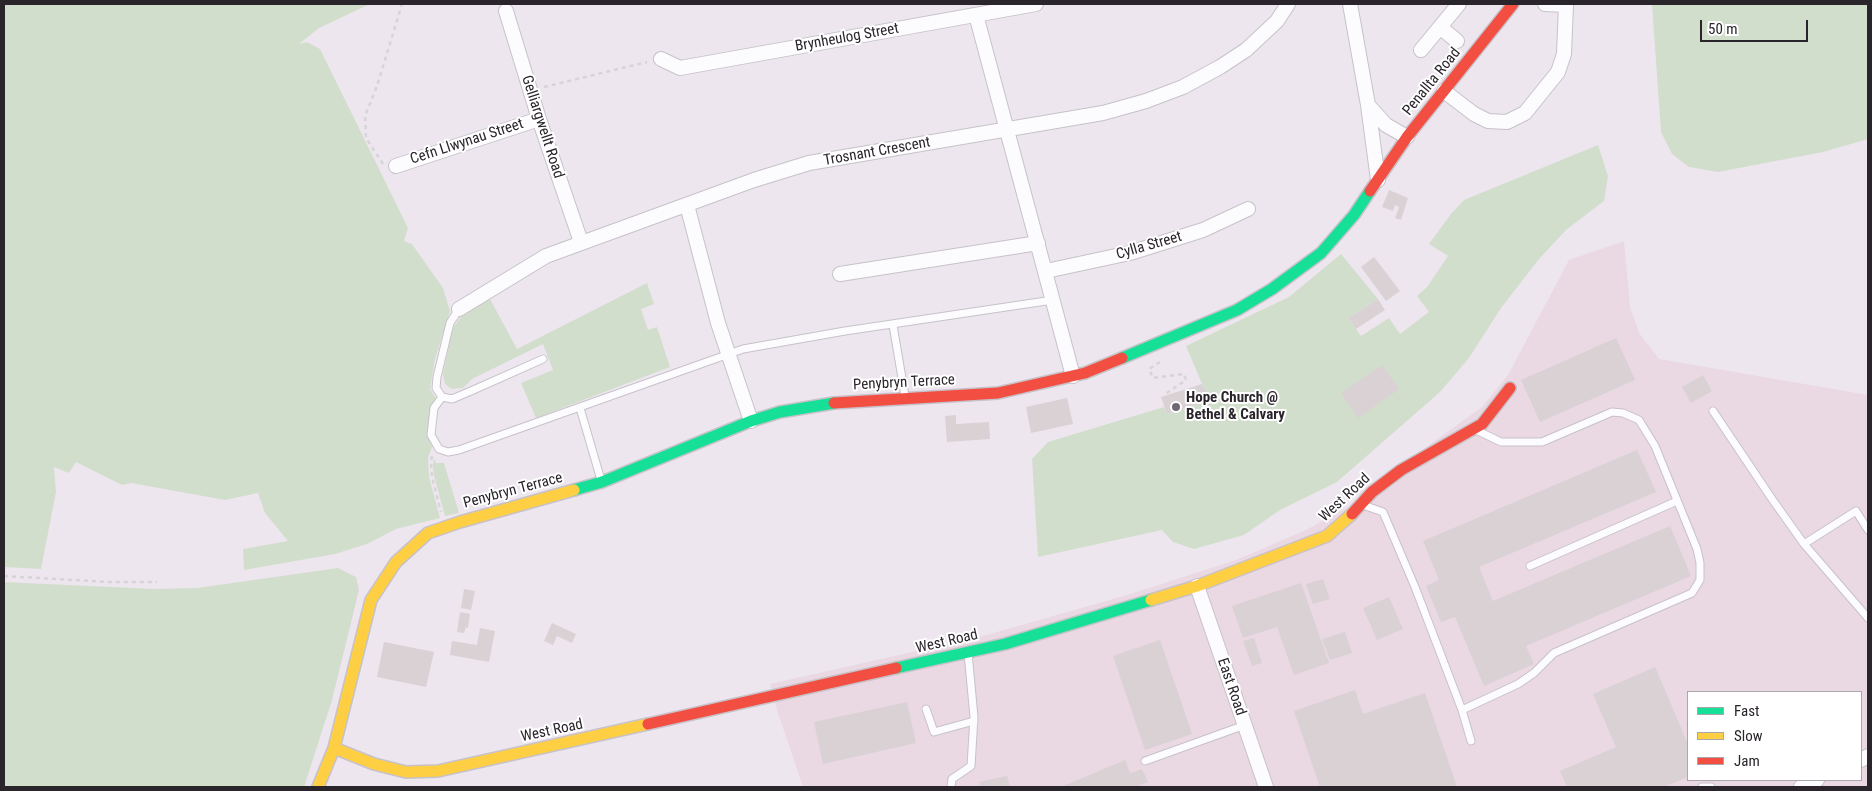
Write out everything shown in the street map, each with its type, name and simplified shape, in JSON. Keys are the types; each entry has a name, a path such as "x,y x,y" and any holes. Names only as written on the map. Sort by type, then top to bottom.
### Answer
{"street":[{"name":"Brynheulog Street","path":"661,59 680,68 1036,4"},
{"name":"Trosnant Crescent","path":"460,309 546,256 754,180 809,163 1103,113 1146,101 1183,87 1246,50 1277,21 1288,4"},
{"path":"1350,4 1368,104 1378,180"},
{"path":"1421,50 1459,4"},
{"name":"Penallta Road","path":"1378,180 1407,137 1513,4"},
{"path":"1444,91 1474,114 1488,121 1507,122 1525,113 1558,72 1564,54 1566,4 1545,4"},
{"name":"Gelliargwellt Road","path":"506,12 539,119 581,242"},
{"path":"976,15 1073,376"},
{"path":"1440,27 1457,41"},
{"path":"1368,104 1386,126 1407,137"},
{"name":"Cefn Llwynau Street","path":"396,166 539,119"},
{"name":"Penybryn Terrace","path":"318,787 334,748 371,600 396,562 428,534 460,522 602,482 751,421 780,412 840,402 998,393 1085,373 1237,310 1272,289 1321,253 1354,215 1378,180"},
{"path":"687,205 718,323 751,421"},
{"name":"Cylla Street","path":"1046,272 1130,252 1203,230 1248,209"},
{"path":"840,274 1038,243"},
{"name":"West Road","path":"334,748 374,764 406,772 438,771 1005,644 1197,586 1327,536 1341,525 1372,492 1401,470 1482,424 1510,388"},
{"name":"East Road","path":"1197,586 1266,787"},
{"path":"1801,787 1815,781"}],"lane":[{"path":"442,398 434,408 431,435 439,449 448,452 459,450 580,408 743,349 836,332 1053,300"},
{"path":"442,398 436,388 437,377 450,323 460,309"},
{"path":"893,325 905,397"},
{"path":"442,398 452,398 471,391 543,359"},
{"path":"580,408 602,482"},
{"path":"1713,411 1804,544 1868,618"},
{"path":"1462,710 1518,684 1534,673 1554,653 1692,593 1700,580 1700,563 1697,549 1656,446 1639,420 1623,413 1612,412 1542,442 1501,442 1473,429"},
{"path":"1530,566 1677,501"},
{"path":"1361,504 1383,512 1415,587 1462,710 1471,741"},
{"path":"1804,544 1856,511 1868,530"},
{"path":"951,787 952,779 971,766 974,721 968,652"},
{"path":"926,709 934,732 974,721"},
{"path":"1145,761 1245,725"},
{"path":"1702,787 1711,787"}],"path":[{"path":"396,166 384,166 376,156 366,138 365,116 377,86 402,4"},
{"path":"530,91 661,59"},
{"path":"1164,359 1149,369 1153,378 1184,374 1186,380 1164,395"},
{"path":"439,449 433,453 430,462 445,528"},
{"path":"4,576 109,582 157,582"}],"shaded area":[{"path":"1624,241 1630,307 1639,333 1659,359 1868,395 1868,787 803,787 770,684 983,636 1127,595 1236,560 1306,530 1348,507 1482,407 1508,375 1569,260"}],"green space":[{"path":"4,4 370,4 319,28 299,44 307,42 320,49 408,228 404,241 412,244 443,288 450,311 435,359 430,389 436,399 429,421 429,438 432,447 428,458 429,477 440,518 396,529 367,544 335,554 244,570 243,549 288,541 265,513 258,493 225,500 131,483 122,485 76,462 69,473 54,467 56,492 41,569 4,567"},
{"path":"1652,4 1868,4 1868,139 1823,152 1718,172 1689,167 1672,154 1661,132"},
{"path":"1598,145 1608,176 1604,201 1567,229 1539,259 1501,308 1469,358 1440,392 1337,482 1280,510 1244,535 1194,549 1173,542 1162,530 1038,557 1032,459 1048,442 1164,407 1167,414 1202,403 1204,406 1212,402 1186,346 1289,297 1341,254 1378,299 1349,318 1361,336 1389,318 1400,334 1429,312 1417,296 1427,287 1448,256 1429,244 1464,200"},
{"path":"647,283 654,304 641,309 648,330 657,327 670,367 536,418 521,383 553,370 543,344 472,379 463,388 452,389 445,384 443,374 453,328 462,315 490,299 517,349"},
{"path":"434,458 436,463 444,463 459,513 445,516 434,476"},
{"path":"338,568 356,577 359,590 332,700 304,787 4,787 4,582 154,589 197,588"}],"building":[{"path":"1389,190 1408,198 1401,220 1395,218 1399,207 1395,205 1393,211 1382,207"},
{"path":"1374,257 1400,291 1386,301 1361,267"},
{"path":"1378,299 1385,310 1356,329 1349,318"},
{"path":"1616,338 1635,380 1540,422 1521,380"},
{"path":"1382,365 1399,389 1358,418 1341,393"},
{"path":"1703,375 1712,391 1691,403 1682,387"},
{"path":"1202,384 1212,401 1204,407 1202,403 1167,414 1161,397"},
{"path":"1067,398 1073,424 1031,433 1026,407"},
{"path":"956,415 956,424 989,422 990,439 947,442 945,416"},
{"path":"1637,450 1656,492 1479,567 1493,601 1670,526 1691,576 1526,646 1534,664 1484,686 1455,617 1441,622 1426,586 1439,580 1423,541"},
{"path":"1323,579 1330,599 1313,604 1306,584"},
{"path":"1301,583 1329,663 1294,675 1277,627 1243,638 1232,606"},
{"path":"464,589 475,591 471,610 461,608"},
{"path":"1389,597 1403,629 1377,640 1363,608"},
{"path":"460,612 470,614 468,628 466,627 464,633 457,632"},
{"path":"552,623 576,634 572,643 557,636 553,645 544,641"},
{"path":"480,628 495,631 489,662 450,655 452,641 477,645"},
{"path":"1345,632 1352,653 1330,660 1322,639"},
{"path":"1254,638 1262,663 1252,666 1243,641"},
{"path":"1160,640 1192,734 1145,750 1113,656"},
{"path":"384,642 434,652 426,687 377,677"},
{"path":"1655,667 1687,742 1687,777 1664,787 1567,787 1560,771 1616,747 1593,694"},
{"path":"1355,690 1363,714 1425,693 1457,787 1320,787 1294,711"},
{"path":"907,702 916,743 823,764 814,722"},
{"path":"1125,760 1130,773 1142,769 1148,782 1136,787 1061,787"},
{"path":"1007,776 1010,787 980,787 979,782"}],"traffic: fast":[{"path":"1122,358 1237,310 1272,289 1321,253 1354,215 1370,191"},
{"path":"574,490 602,482 751,421 780,412 834,403"},
{"path":"896,668 1005,644 1151,600"}],"traffic: slow":[{"path":"318,787 334,748 371,600 396,562 428,533 460,522 574,490"},
{"path":"1151,600 1197,586 1327,536 1352,514"},
{"path":"334,748 374,764 406,772 438,771 648,724"}],"traffic: jam":[{"path":"1370,191 1407,137 1513,4"},
{"path":"834,403 998,393 1085,373 1122,358"},
{"path":"1352,514 1372,492 1401,470 1482,424 1510,388"},
{"path":"648,724 896,668"}],"place":[{"name":"Hope Church @ Bethel & Calvary","path":"1176,407"}]}
